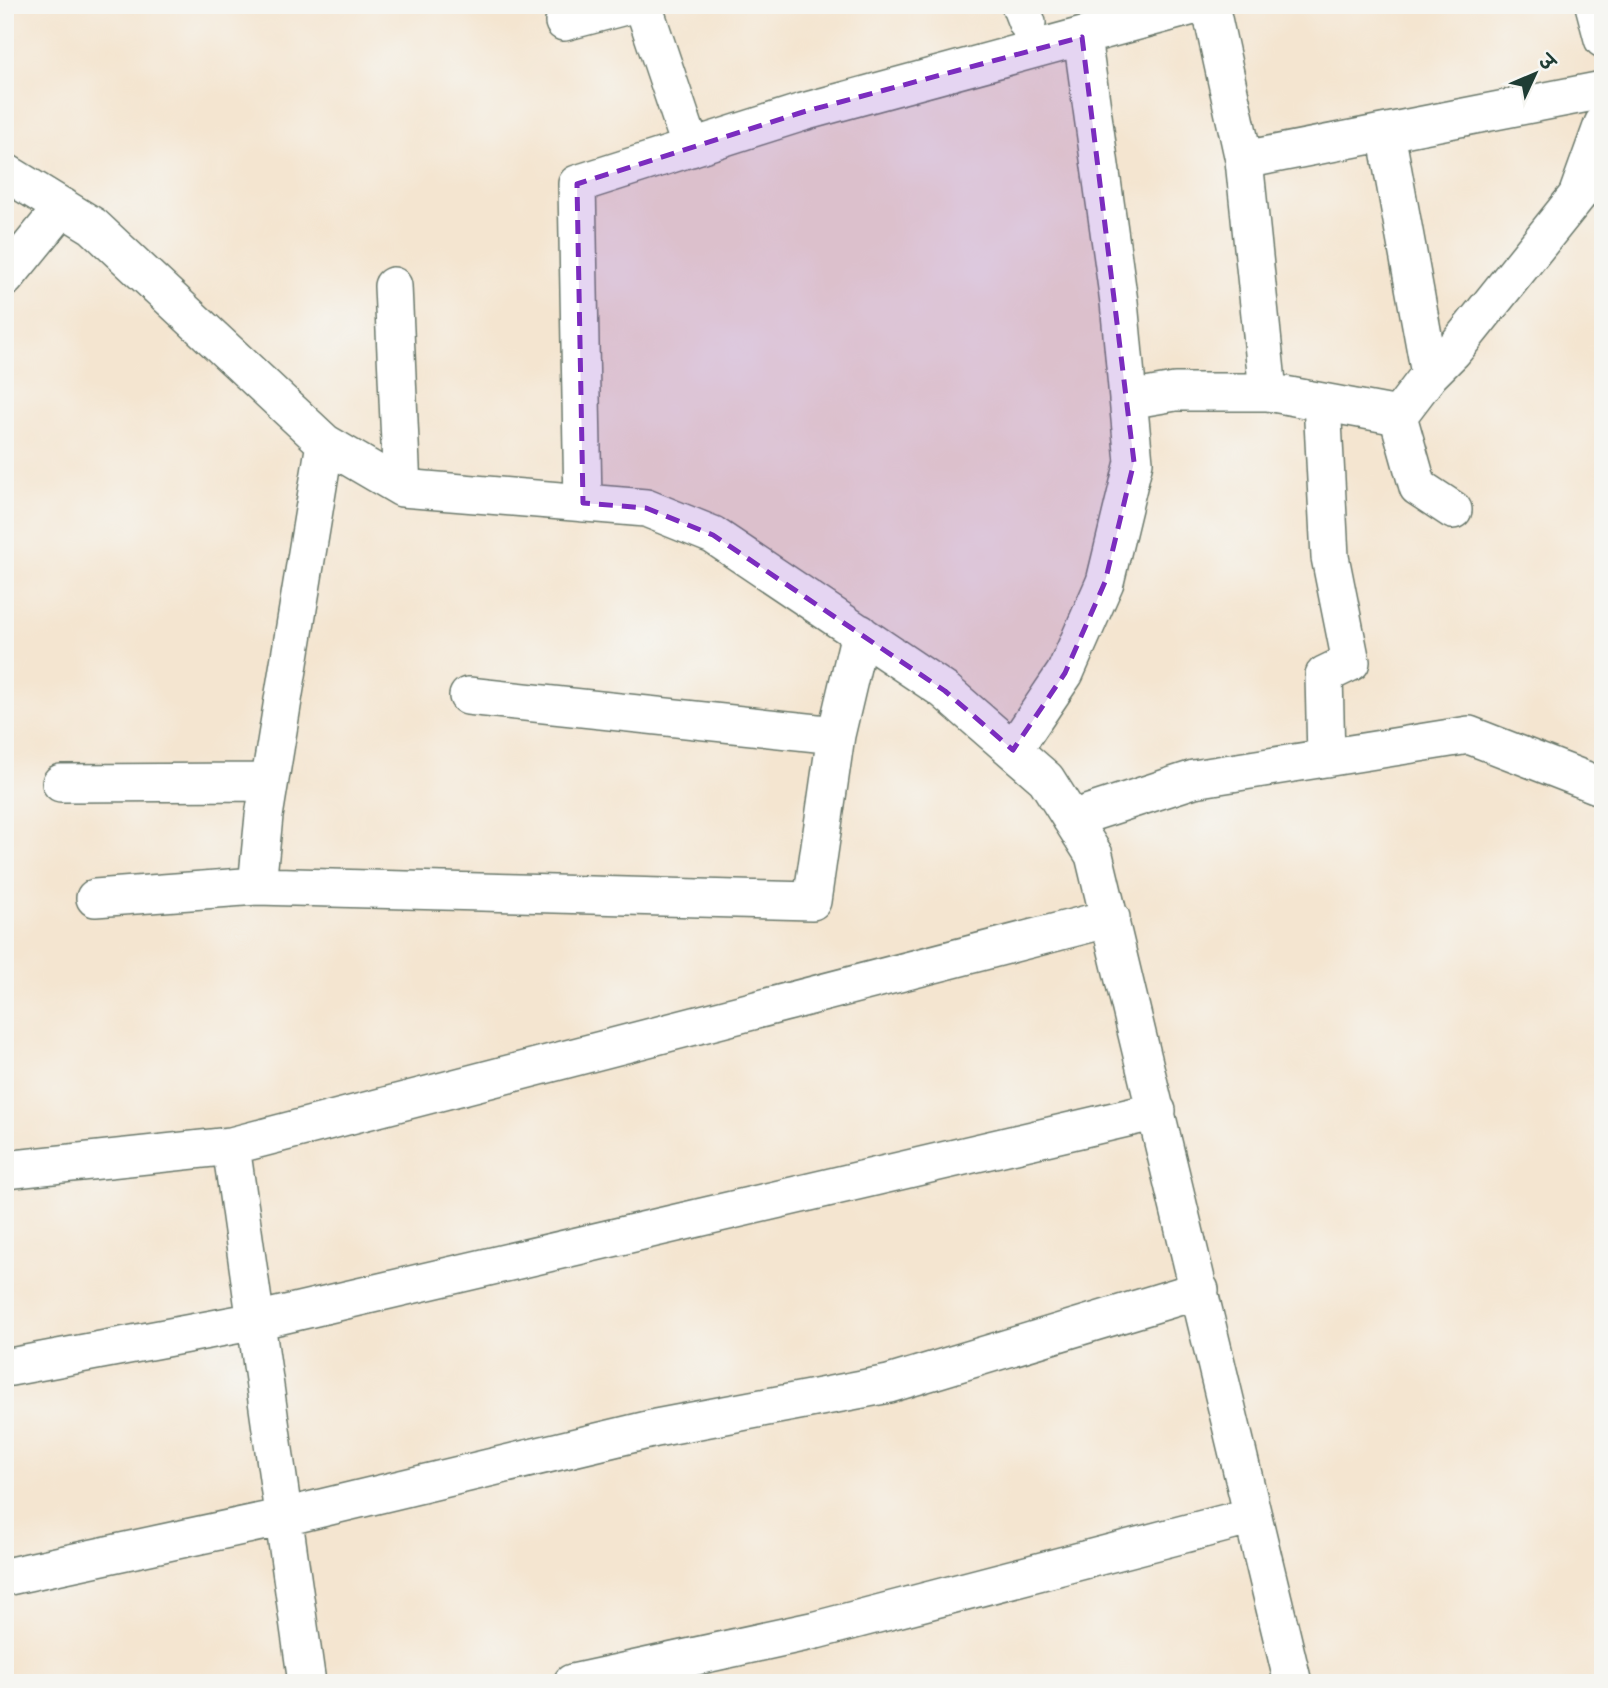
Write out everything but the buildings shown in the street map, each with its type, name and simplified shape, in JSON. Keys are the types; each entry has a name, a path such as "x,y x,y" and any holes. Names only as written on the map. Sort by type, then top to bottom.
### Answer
{"street":[{"path":"564,22 629,5"},
{"path":"643,5 691,148"},
{"path":"583,503 577,184 803,113 1197,5"},
{"path":"1210,5 1244,160 1268,392"},
{"path":"1594,5 1603,39"},
{"path":"1013,750 1065,673 1105,582 1134,462 1119,302 1082,37"},
{"path":"1244,160 1603,90"},
{"path":"1398,416 1577,196 1603,124"},
{"path":"1386,133 1430,374"},
{"path":"5,172 93,226 326,443 402,488 646,508 713,535 945,691 1046,779 1094,855 1293,1683"},
{"path":"5,278 63,207"},
{"path":"393,286 402,488"},
{"path":"1128,400 1175,391 1268,392 1398,416"},
{"path":"1322,402 1330,557 1351,662 1324,675 1326,758"},
{"path":"1398,416 1418,487 1453,510"},
{"path":"257,886 269,782 326,443"},
{"path":"96,898 257,886 812,901 836,735 860,633"},
{"path":"468,696 836,735"},
{"path":"1071,819 1194,779 1469,735 1603,788"},
{"path":"61,783 269,782"},
{"path":"5,1170 231,1146 1111,918"},
{"path":"5,1368 256,1321 1157,1111"},
{"path":"231,1146 307,1683"},
{"path":"5,1577 284,1517 656,1428 889,1384 1200,1290"},
{"path":"572,1683 816,1630 1254,1516"}],"highlighted area":[{"path":"1082,37 1134,462 1105,582 1065,673 1013,750 945,691 713,535 646,508 583,503 577,184 803,112"}]}
